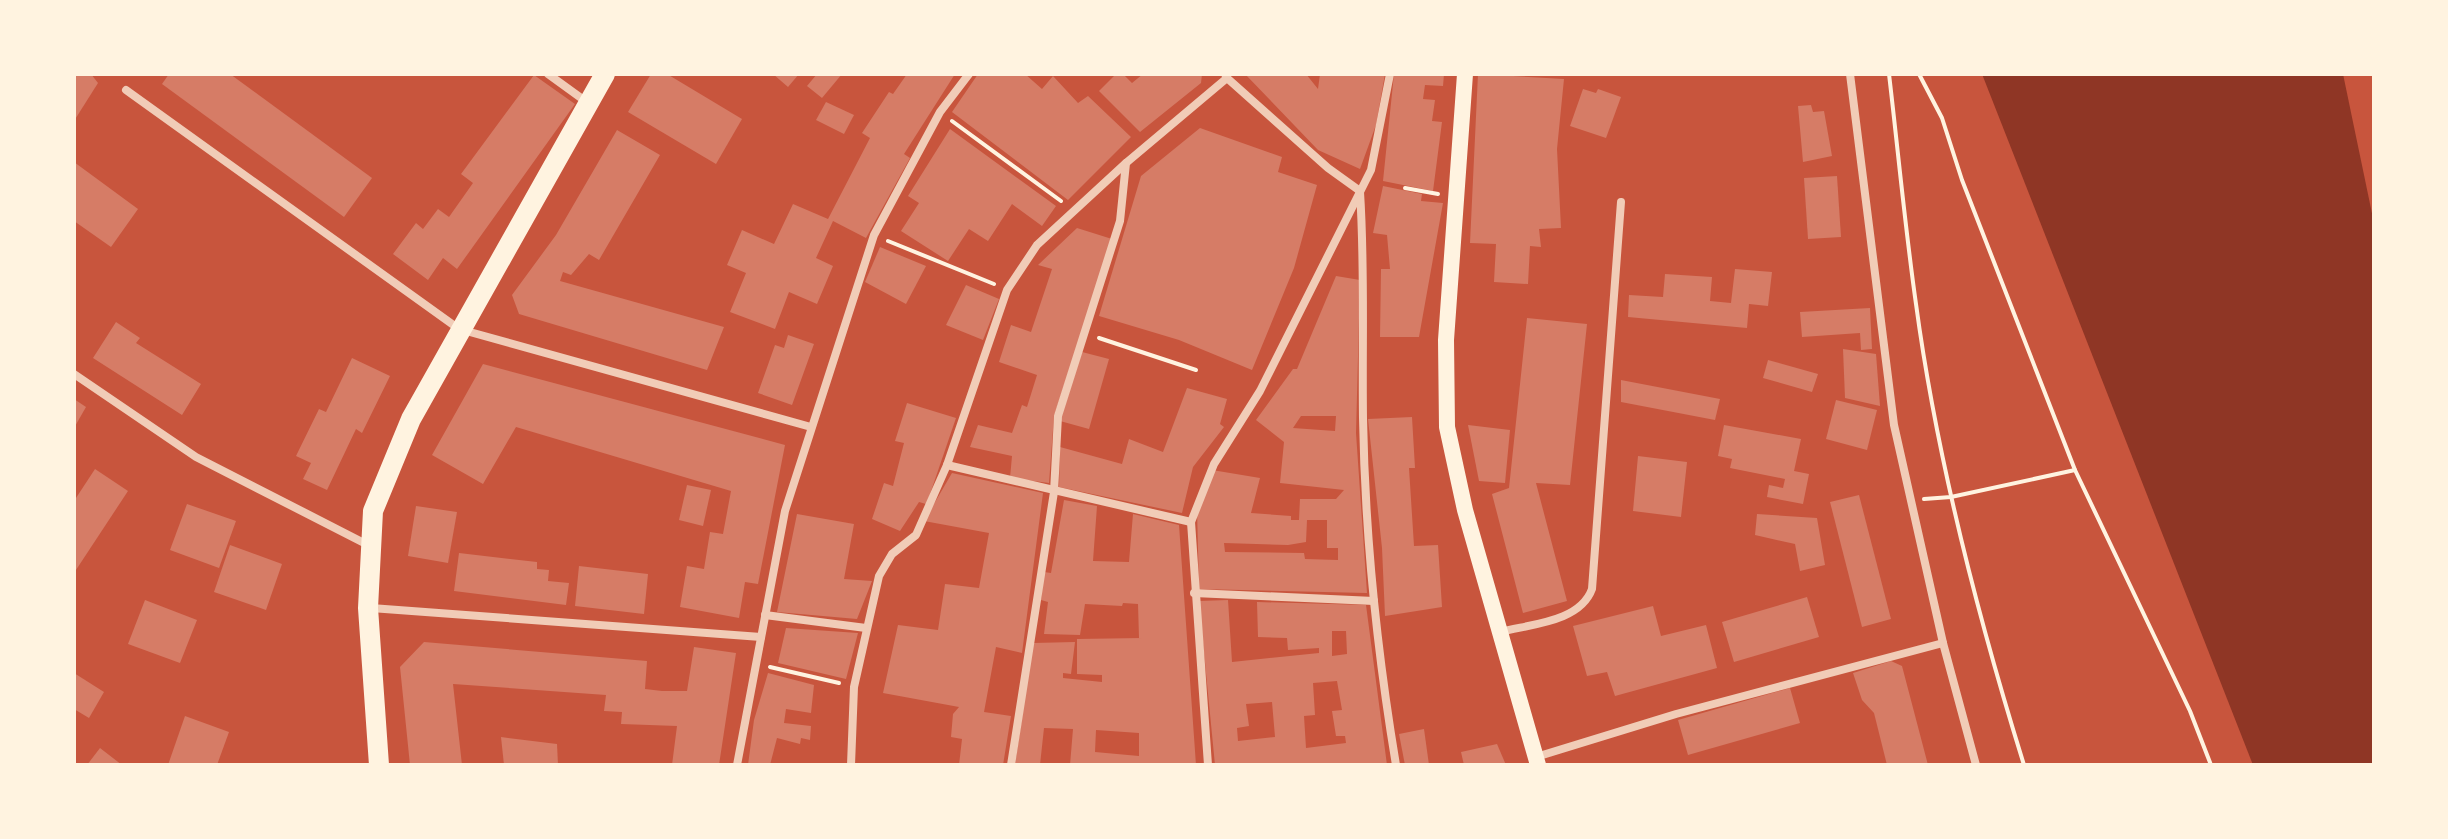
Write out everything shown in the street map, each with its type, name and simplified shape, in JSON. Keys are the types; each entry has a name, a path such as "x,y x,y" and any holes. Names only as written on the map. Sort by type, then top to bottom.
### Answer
{"main road":[{"path":"379,765 368,608 373,511 411,419 605,74"},
{"path":"1465,74 1446,340 1447,427 1458,482 1537,761"}],"street":[{"path":"548,74 588,103"},
{"path":"737,765 785,511 874,235 940,112 969,74"},
{"path":"1208,765 1191,522 1214,464 1260,391 1371,170 1390,74"},
{"path":"1850,74 1894,425 1943,643 1976,765"},
{"path":"851,765 854,687 879,576 892,554 916,535 947,465 1007,290 1037,245 1072,209 1226,76 1328,168 1360,191 1366,269 1363,419 1374,601 1396,765"},
{"path":"126,90 459,329 811,427"},
{"path":"1011,765 1054,492 1058,416 1120,221 1126,163"},
{"path":"1500,632 1572,613 1586,605 1592,589 1621,202"},
{"path":"74,374 196,457 369,546"},
{"path":"947,465 1191,522"},
{"path":"1194,593 1374,601"},
{"path":"368,608 761,637"},
{"path":"765,615 866,628"},
{"path":"1537,761 1705,706 1943,643"}],"path":[{"path":"1889,74 1916,306 1951,497 1986,642 2024,765"},
{"path":"1919,74 1942,118 1962,180 2075,470 2190,711 2211,765"},
{"path":"940,112 1072,209"},
{"path":"1405,188 1456,198"},
{"path":"874,235 1007,290"},
{"path":"1085,333 1196,370"},
{"path":"1910,500 1951,497 2075,470"},
{"path":"756,664 854,687"}],"shaded area":[{"path":"1982,74 2343,74 2374,223 2374,765 2253,765"}],"building":[{"path":"74,74 91,74 98,83 74,121"},
{"path":"169,74 230,74 372,178 344,217 162,84"},
{"path":"651,74 667,74 742,119 716,164 628,112"},
{"path":"773,74 799,74 788,87"},
{"path":"817,74 842,74 822,98 807,86"},
{"path":"907,74 955,74 904,154 910,158 866,238 833,221 816,258 833,266 817,304 789,292 775,329 730,312 746,273 727,265 742,230 774,244 793,204 828,219 870,138 862,133 889,92 893,94"},
{"path":"978,74 1025,74 1042,89 1053,76 1078,103 1088,96 1131,137 1068,200 952,112"},
{"path":"1116,74 1123,74 1132,83 1143,74 1202,74 1201,83 1140,132 1099,91"},
{"path":"1245,74 1306,74 1318,89 1320,74 1385,74 1376,125 1360,169 1318,150"},
{"path":"1394,74 1444,74 1443,86 1425,85 1423,99 1435,100 1432,121 1442,122 1433,191 1383,181"},
{"path":"1478,74 1564,79 1557,149 1561,228 1539,229 1541,247 1530,246 1528,284 1494,282 1496,244 1470,243"},
{"path":"534,75 575,104 457,269 443,258 428,280 393,254 416,223 423,229 438,209 449,217 473,183 461,174"},
{"path":"1583,89 1596,93 1598,89 1621,97 1606,138 1570,126"},
{"path":"826,102 854,115 844,134 816,120"},
{"path":"1811,105 1813,112 1824,111 1832,156 1803,162 1798,106"},
{"path":"1200,128 1282,157 1278,172 1317,185 1294,268 1252,370 1179,340 1099,316 1141,176"},
{"path":"950,129 1056,206 1042,226 1012,204 988,241 969,229 948,261 901,231 919,203 908,196"},
{"path":"617,130 660,155 599,260 589,254 571,275 563,272 560,281 724,327 707,370 519,314 512,295 556,235"},
{"path":"74,162 138,209 111,247 74,221"},
{"path":"1837,176 1841,237 1808,239 1804,178"},
{"path":"1383,186 1422,194 1421,201 1443,203 1419,337 1380,337 1381,269 1390,269 1387,235 1373,233"},
{"path":"1077,228 1112,239 1054,416 1049,483 1010,478 1012,456 970,447 978,425 1012,433 1022,405 1027,407 1037,375 999,362 1011,325 1031,332 1052,269 1038,265"},
{"path":"880,247 926,266 906,304 865,282"},
{"path":"1735,269 1772,272 1768,306 1749,304 1747,328 1628,317 1629,295 1663,297 1665,274 1712,277 1710,301 1731,303"},
{"path":"1336,276 1360,280 1356,433 1367,593 1199,589 1197,509 1212,470 1260,478 1251,513 1291,516 1291,520 1299,520 1300,499 1336,499 1344,490 1280,483 1284,442 1256,420 1293,369 1297,369","holes":["1301,416 1336,416 1335,431 1293,428","1307,520 1327,520 1327,548 1338,548 1338,560 1305,559 1304,553 1225,552 1224,543 1288,545 1306,542"]},
{"path":"966,285 999,299 983,340 946,325"},
{"path":"1870,308 1872,349 1861,350 1860,333 1802,337 1800,312"},
{"path":"1527,318 1587,324 1570,485 1536,483 1567,601 1523,613 1492,494 1509,488"},
{"path":"116,322 140,338 136,343 201,384 182,415 93,358"},
{"path":"788,335 814,344 792,405 758,393 775,345 784,348"},
{"path":"1843,349 1876,354 1880,406 1845,398"},
{"path":"1082,352 1109,359 1089,429 1060,421"},
{"path":"352,358 390,376 362,433 356,429 327,490 303,479 311,463 296,456 319,409 326,412"},
{"path":"1768,360 1818,374 1812,392 1763,378"},
{"path":"483,364 785,445 758,584 745,582 739,618 680,607 687,566 704,569 710,532 723,534 731,491 516,427 483,484 432,455"},
{"path":"1621,380 1720,399 1715,420 1621,402"},
{"path":"1187,388 1227,399 1220,424 1224,427 1193,467 1182,513 1059,487 1060,447 1122,464 1129,439 1163,452"},
{"path":"74,399 86,407 74,428"},
{"path":"1836,400 1877,410 1867,450 1826,439"},
{"path":"907,403 956,418 926,504 919,502 900,531 872,519 884,483 893,486 904,443 895,441"},
{"path":"1412,417 1415,468 1409,468 1414,546 1438,545 1442,607 1385,616 1382,548 1368,419"},
{"path":"1468,425 1510,430 1505,483 1479,481"},
{"path":"1724,425 1801,439 1794,471 1809,474 1803,504 1767,497 1769,485 1783,488 1785,479 1730,468 1732,459 1718,456"},
{"path":"1638,456 1687,462 1681,517 1633,511"},
{"path":"95,469 128,491 74,573 74,501"},
{"path":"952,473 1043,493 1022,653 996,647 984,712 1011,716 1003,765 959,765 962,739 951,737 953,714 959,707 883,693 898,625 938,630 945,584 979,588 989,533 924,521"},
{"path":"687,485 711,490 703,526 679,520"},
{"path":"1859,495 1891,619 1862,627 1830,502"},
{"path":"1064,500 1097,506 1093,561 1129,562 1133,514 1179,525 1196,765 1070,765 1073,729 1044,728 1040,765 1015,765 1033,643 1075,642 1071,674 1063,673 1063,678 1102,682 1102,675 1077,674 1077,639 1142,638 1139,638 1138,604 1123,603 1122,606 1085,604 1080,635 1044,634 1048,602 1041,600 1044,572 1051,573","holes":["1096,730 1139,733 1139,756 1095,752"]},
{"path":"187,504 236,521 219,568 170,550"},
{"path":"416,506 457,512 448,563 408,556"},
{"path":"797,514 854,524 844,579 872,581 857,619 777,612"},
{"path":"1757,514 1817,518 1825,565 1800,571 1795,544 1755,535"},
{"path":"230,545 282,564 266,610 214,592"},
{"path":"459,553 537,562 537,569 549,570 548,581 569,583 566,605 454,591"},
{"path":"579,566 648,574 644,614 575,606"},
{"path":"1807,597 1819,637 1734,662 1722,622"},
{"path":"145,600 197,620 180,663 128,644"},
{"path":"1228,600 1232,662 1319,653 1319,648 1288,650 1287,638 1258,637 1257,602 1366,605 1387,765 1215,765 1199,601","holes":["1332,631 1346,631 1347,654 1332,656","1337,681 1342,710 1332,711 1336,736 1345,736 1346,743 1306,748 1304,716 1315,715 1313,683","1272,702 1275,737 1238,741 1237,728 1249,726 1246,704"]},
{"path":"1653,606 1661,636 1706,625 1717,668 1615,696 1607,672 1587,676 1573,626"},
{"path":"786,628 858,633 846,679 778,663"},
{"path":"424,642 647,661 645,689 662,691 687,691 694,647 736,653 719,765 672,765 677,726 621,724 622,712 604,711 606,695 453,684 462,765 410,765 400,667"},
{"path":"1891,661 1902,666 1928,765 1887,765 1874,713 1862,700 1853,673"},
{"path":"74,673 104,692 89,718 74,709"},
{"path":"768,673 814,685 811,713 786,709 784,723 811,726 810,740 801,738 800,744 777,738 770,765 748,765 754,720"},
{"path":"1790,688 1800,723 1688,755 1678,720"},
{"path":"185,716 229,732 217,765 168,765"},
{"path":"1424,729 1429,765 1405,765 1399,734"},
{"path":"501,737 557,744 558,765 504,765"},
{"path":"1497,744 1506,765 1464,765 1461,752"},
{"path":"100,748 122,765 87,765"}]}
